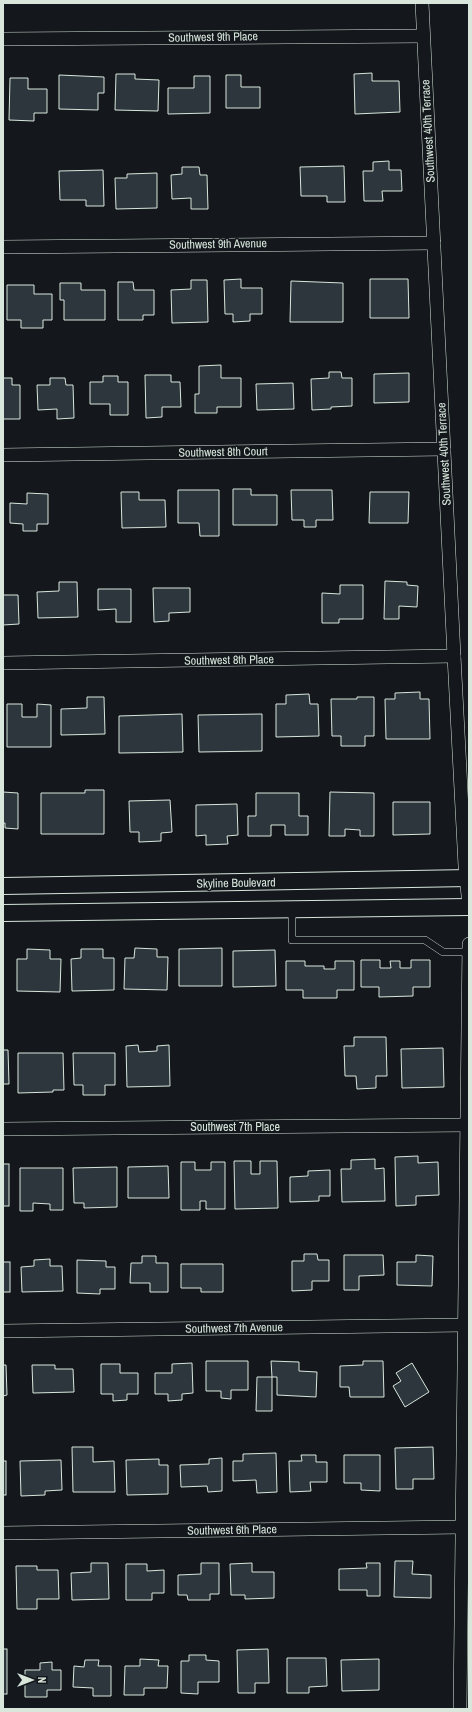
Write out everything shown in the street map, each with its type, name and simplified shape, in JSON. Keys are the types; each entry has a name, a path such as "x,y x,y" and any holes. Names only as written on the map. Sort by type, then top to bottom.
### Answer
{"street":[{"name":"Southwest 40th Terrace","path":"422,3 454,656 465,866 468,878 469,906"},
{"name":"Southwest 9th Place","path":"3,40 423,36"},
{"name":"Southwest 9th Avenue","path":"3,247 434,243"},
{"name":"Southwest 8th Court","path":"3,455 444,449"},
{"name":"Southwest 8th Place","path":"3,663 454,656"},
{"name":"Skyline Boulevard","path":"3,886 468,878"},
{"path":"3,913 469,906"},
{"path":"460,1709 469,944"},
{"name":"Southwest 7th Place","path":"3,1129 466,1125"},
{"name":"Southwest 7th Avenue","path":"3,1331 464,1325"},
{"name":"Southwest 6th Place","path":"3,1533 461,1527"}],"lane":[{"path":"292,909 292,940 424,940 443,952 469,952"}],"building":[{"path":"372,73 372,81 399,81 400,112 355,114 354,74"},
{"path":"116,74 135,74 135,79 159,80 158,111 115,110"},
{"path":"59,75 104,77 104,93 98,93 98,110 59,109"},
{"path":"226,75 241,75 241,87 260,87 260,108 226,108"},
{"path":"194,76 210,76 210,113 168,114 168,88 194,88"},
{"path":"10,78 28,78 28,89 47,89 47,113 34,113 34,121 9,120"},
{"path":"389,161 389,170 401,170 402,191 382,191 383,201 364,201 363,171 373,171 373,162"},
{"path":"344,166 345,202 327,202 327,196 301,196 300,167"},
{"path":"182,167 199,167 200,175 207,175 208,209 191,209 191,198 172,199 171,175 182,174"},
{"path":"103,170 104,206 86,206 86,200 60,200 59,171"},
{"path":"157,173 157,208 116,209 115,178 127,178 127,174"},
{"path":"241,279 241,288 262,288 262,314 250,314 250,321 233,322 233,314 225,314 224,280"},
{"path":"370,279 408,279 409,318 370,318"},
{"path":"191,280 207,280 208,322 172,323 171,290 191,289"},
{"path":"291,281 343,283 343,322 290,322"},
{"path":"118,282 133,282 134,290 154,290 154,315 143,315 143,320 118,320"},
{"path":"60,283 81,283 81,290 105,290 105,320 64,320 64,300 60,300"},
{"path":"7,285 34,285 34,294 52,294 52,320 43,320 43,328 21,328 21,320 7,320"},
{"path":"221,365 221,378 241,378 241,407 217,407 217,413 195,413 195,394 199,394 199,366"},
{"path":"329,372 341,372 342,378 352,378 352,406 312,410 311,379 329,378"},
{"path":"409,373 409,402 374,403 374,374"},
{"path":"145,375 171,375 171,382 180,382 181,407 162,407 162,417 146,418"},
{"path":"103,376 118,376 118,382 128,382 128,415 110,415 110,404 90,404 90,382 103,382"},
{"path":"3,378 12,378 12,385 20,385 20,419 3,419"},
{"path":"50,378 65,378 66,385 73,385 74,418 57,419 57,409 38,410 37,385 50,385"},
{"path":"293,383 294,409 257,410 256,384"},
{"path":"233,489 251,489 251,495 277,495 277,525 233,525"},
{"path":"178,490 219,490 219,536 200,536 199,523 178,523"},
{"path":"291,490 332,490 333,520 316,520 316,527 304,527 304,520 292,520"},
{"path":"121,492 139,492 139,500 165,500 166,527 122,528"},
{"path":"370,492 409,492 408,523 369,523"},
{"path":"27,493 48,494 48,524 37,524 37,531 23,531 23,524 10,523 10,503 27,504"},
{"path":"385,581 407,582 407,585 418,586 417,607 399,606 399,619 384,619"},
{"path":"59,582 77,582 78,617 38,618 37,592 59,591"},
{"path":"340,585 363,585 363,619 339,619 339,623 322,623 322,593 340,594"},
{"path":"153,588 190,588 190,612 169,613 169,621 154,622"},
{"path":"98,589 131,589 131,622 116,622 116,609 98,610"},
{"path":"3,595 18,595 19,624 3,625"},
{"path":"420,692 420,699 429,699 430,739 386,739 385,699 395,699 395,693"},
{"path":"309,694 310,704 318,704 319,736 276,737 276,704 286,704 286,695"},
{"path":"87,697 104,697 105,734 61,735 61,709 87,708"},
{"path":"357,697 374,697 374,736 365,736 365,746 341,746 341,736 332,736 331,699 357,699"},
{"path":"7,704 22,704 22,717 37,717 37,704 51,705 51,747 7,747"},
{"path":"182,714 183,752 119,753 119,716"},
{"path":"262,714 262,751 199,752 198,715"},
{"path":"85,790 104,790 104,834 41,834 41,793 85,793"},
{"path":"3,792 18,793 18,829 5,828 5,823 3,823"},
{"path":"330,792 374,793 374,836 360,836 360,830 345,829 345,836 329,836"},
{"path":"256,793 299,793 299,816 308,816 308,835 285,835 285,825 271,825 271,836 248,836 248,816 256,816"},
{"path":"170,800 172,832 161,833 161,841 139,842 139,832 130,832 129,801"},
{"path":"393,802 430,802 430,834 393,835"},
{"path":"237,804 238,835 227,836 228,844 206,845 206,835 196,836 196,805"},
{"path":"135,948 157,949 157,957 168,957 167,990 124,989 125,958 134,958"},
{"path":"222,948 222,986 179,986 179,949"},
{"path":"27,949 50,950 50,959 61,959 60,992 17,991 17,959 27,959"},
{"path":"81,949 103,949 103,958 114,958 114,990 72,991 71,959 81,958"},
{"path":"275,950 276,986 233,987 233,951"},
{"path":"361,960 380,960 380,968 391,968 390,961 400,961 400,968 411,968 411,960 430,960 430,987 413,987 413,996 379,997 379,987 361,987"},
{"path":"286,961 305,961 305,966 324,966 324,969 335,969 335,961 354,961 354,990 337,990 337,998 303,998 303,990 286,990"},
{"path":"354,1037 386,1037 387,1076 376,1076 376,1088 357,1089 356,1076 345,1076 344,1046 354,1046"},
{"path":"138,1045 139,1052 157,1051 157,1046 169,1045 170,1086 127,1087 126,1046"},
{"path":"443,1048 444,1087 402,1088 401,1049"},
{"path":"3,1050 8,1050 9,1084 3,1084"},
{"path":"18,1053 63,1053 64,1090 53,1090 53,1092 18,1093"},
{"path":"73,1053 115,1053 115,1085 105,1085 105,1095 83,1095 83,1085 74,1085"},
{"path":"418,1156 418,1163 438,1162 439,1195 416,1196 416,1205 396,1206 395,1157"},
{"path":"375,1159 375,1169 384,1168 385,1201 342,1202 341,1169 351,1169 351,1160"},
{"path":"234,1161 251,1161 251,1174 260,1174 260,1161 277,1161 278,1208 235,1209"},
{"path":"181,1162 195,1162 195,1170 211,1170 211,1162 225,1162 225,1209 206,1209 206,1201 200,1201 200,1210 181,1210"},
{"path":"3,1164 9,1164 9,1206 3,1206"},
{"path":"168,1166 169,1198 128,1198 128,1167"},
{"path":"117,1167 117,1207 84,1208 84,1203 74,1203 73,1168"},
{"path":"20,1168 63,1168 63,1210 50,1210 50,1204 33,1203 33,1211 20,1211"},
{"path":"330,1170 330,1196 319,1196 319,1201 290,1202 290,1177 308,1176 308,1171"},
{"path":"304,1254 317,1254 318,1260 329,1260 329,1281 312,1281 312,1290 292,1291 292,1261 304,1261"},
{"path":"344,1255 383,1255 384,1275 359,1276 359,1290 344,1290"},
{"path":"416,1255 433,1256 432,1286 397,1285 397,1262 416,1262"},
{"path":"142,1256 156,1256 156,1263 168,1263 168,1292 150,1292 150,1283 130,1283 131,1263 142,1263"},
{"path":"50,1259 50,1266 62,1266 63,1291 22,1292 21,1267 34,1266 34,1260"},
{"path":"77,1260 106,1261 106,1267 115,1267 115,1289 100,1289 100,1294 77,1293"},
{"path":"3,1262 10,1262 10,1292 3,1292"},
{"path":"181,1264 223,1264 223,1292 201,1292 201,1288 181,1288"},
{"path":"206,1361 248,1361 248,1390 231,1390 231,1399 221,1398 221,1391 206,1391"},
{"path":"271,1361 299,1362 299,1371 317,1372 316,1397 277,1395 277,1377 272,1377"},
{"path":"363,1361 383,1361 384,1397 350,1397 349,1387 340,1387 340,1366 363,1365"},
{"path":"192,1363 193,1393 182,1394 182,1400 168,1401 168,1394 155,1394 155,1373 172,1373 172,1364"},
{"path":"412,1363 429,1392 405,1407 393,1386 401,1381 396,1373"},
{"path":"101,1364 120,1364 120,1373 138,1373 138,1394 127,1394 127,1400 113,1401 113,1394 101,1394"},
{"path":"3,1365 6,1365 7,1395 3,1396"},
{"path":"32,1365 55,1365 55,1369 73,1369 74,1392 33,1393"},
{"path":"257,1377 272,1377 272,1411 256,1411"},
{"path":"72,1447 93,1447 93,1462 114,1461 115,1492 73,1492"},
{"path":"433,1447 434,1479 413,1479 413,1489 396,1489 395,1448"},
{"path":"276,1453 277,1492 257,1493 256,1480 233,1481 233,1461 243,1461 243,1454"},
{"path":"301,1455 316,1455 316,1462 327,1462 327,1482 310,1482 311,1491 290,1492 289,1461 302,1461"},
{"path":"344,1455 380,1455 380,1491 361,1490 361,1483 344,1483"},
{"path":"222,1458 222,1491 208,1492 207,1486 181,1487 180,1465 209,1464 209,1459"},
{"path":"159,1459 159,1465 168,1465 168,1494 127,1495 126,1460"},
{"path":"61,1460 62,1490 45,1491 45,1495 21,1496 20,1461"},
{"path":"3,1461 6,1461 6,1495 3,1495"},
{"path":"395,1561 413,1561 412,1574 431,1575 431,1598 394,1597"},
{"path":"91,1563 108,1563 109,1599 72,1600 71,1573 91,1572"},
{"path":"201,1563 219,1563 219,1594 210,1594 210,1600 188,1600 187,1595 178,1595 178,1575 201,1574"},
{"path":"252,1563 252,1572 274,1572 274,1598 245,1599 245,1595 231,1595 230,1564"},
{"path":"366,1563 380,1563 380,1596 367,1596 367,1590 339,1590 339,1569 367,1568"},
{"path":"126,1564 147,1564 147,1571 164,1570 164,1593 152,1593 152,1600 126,1600"},
{"path":"16,1566 37,1566 37,1570 58,1570 59,1599 37,1599 37,1609 17,1609"},
{"path":"3,1649 7,1649 7,1694 3,1694"},
{"path":"268,1649 269,1683 255,1683 255,1693 238,1693 237,1650"},
{"path":"189,1655 206,1655 206,1660 219,1661 219,1682 198,1682 198,1694 181,1693 181,1661 189,1661"},
{"path":"287,1658 326,1658 327,1686 309,1687 309,1693 287,1693"},
{"path":"140,1659 159,1660 158,1666 168,1666 167,1688 144,1688 144,1695 124,1695 125,1666 140,1666"},
{"path":"379,1659 379,1690 342,1691 341,1660"},
{"path":"85,1660 99,1660 98,1666 111,1666 111,1696 93,1696 93,1688 73,1687 74,1666 84,1667"},
{"path":"52,1662 52,1670 61,1670 61,1690 47,1690 47,1697 25,1697 25,1670 40,1670 40,1663"}]}
